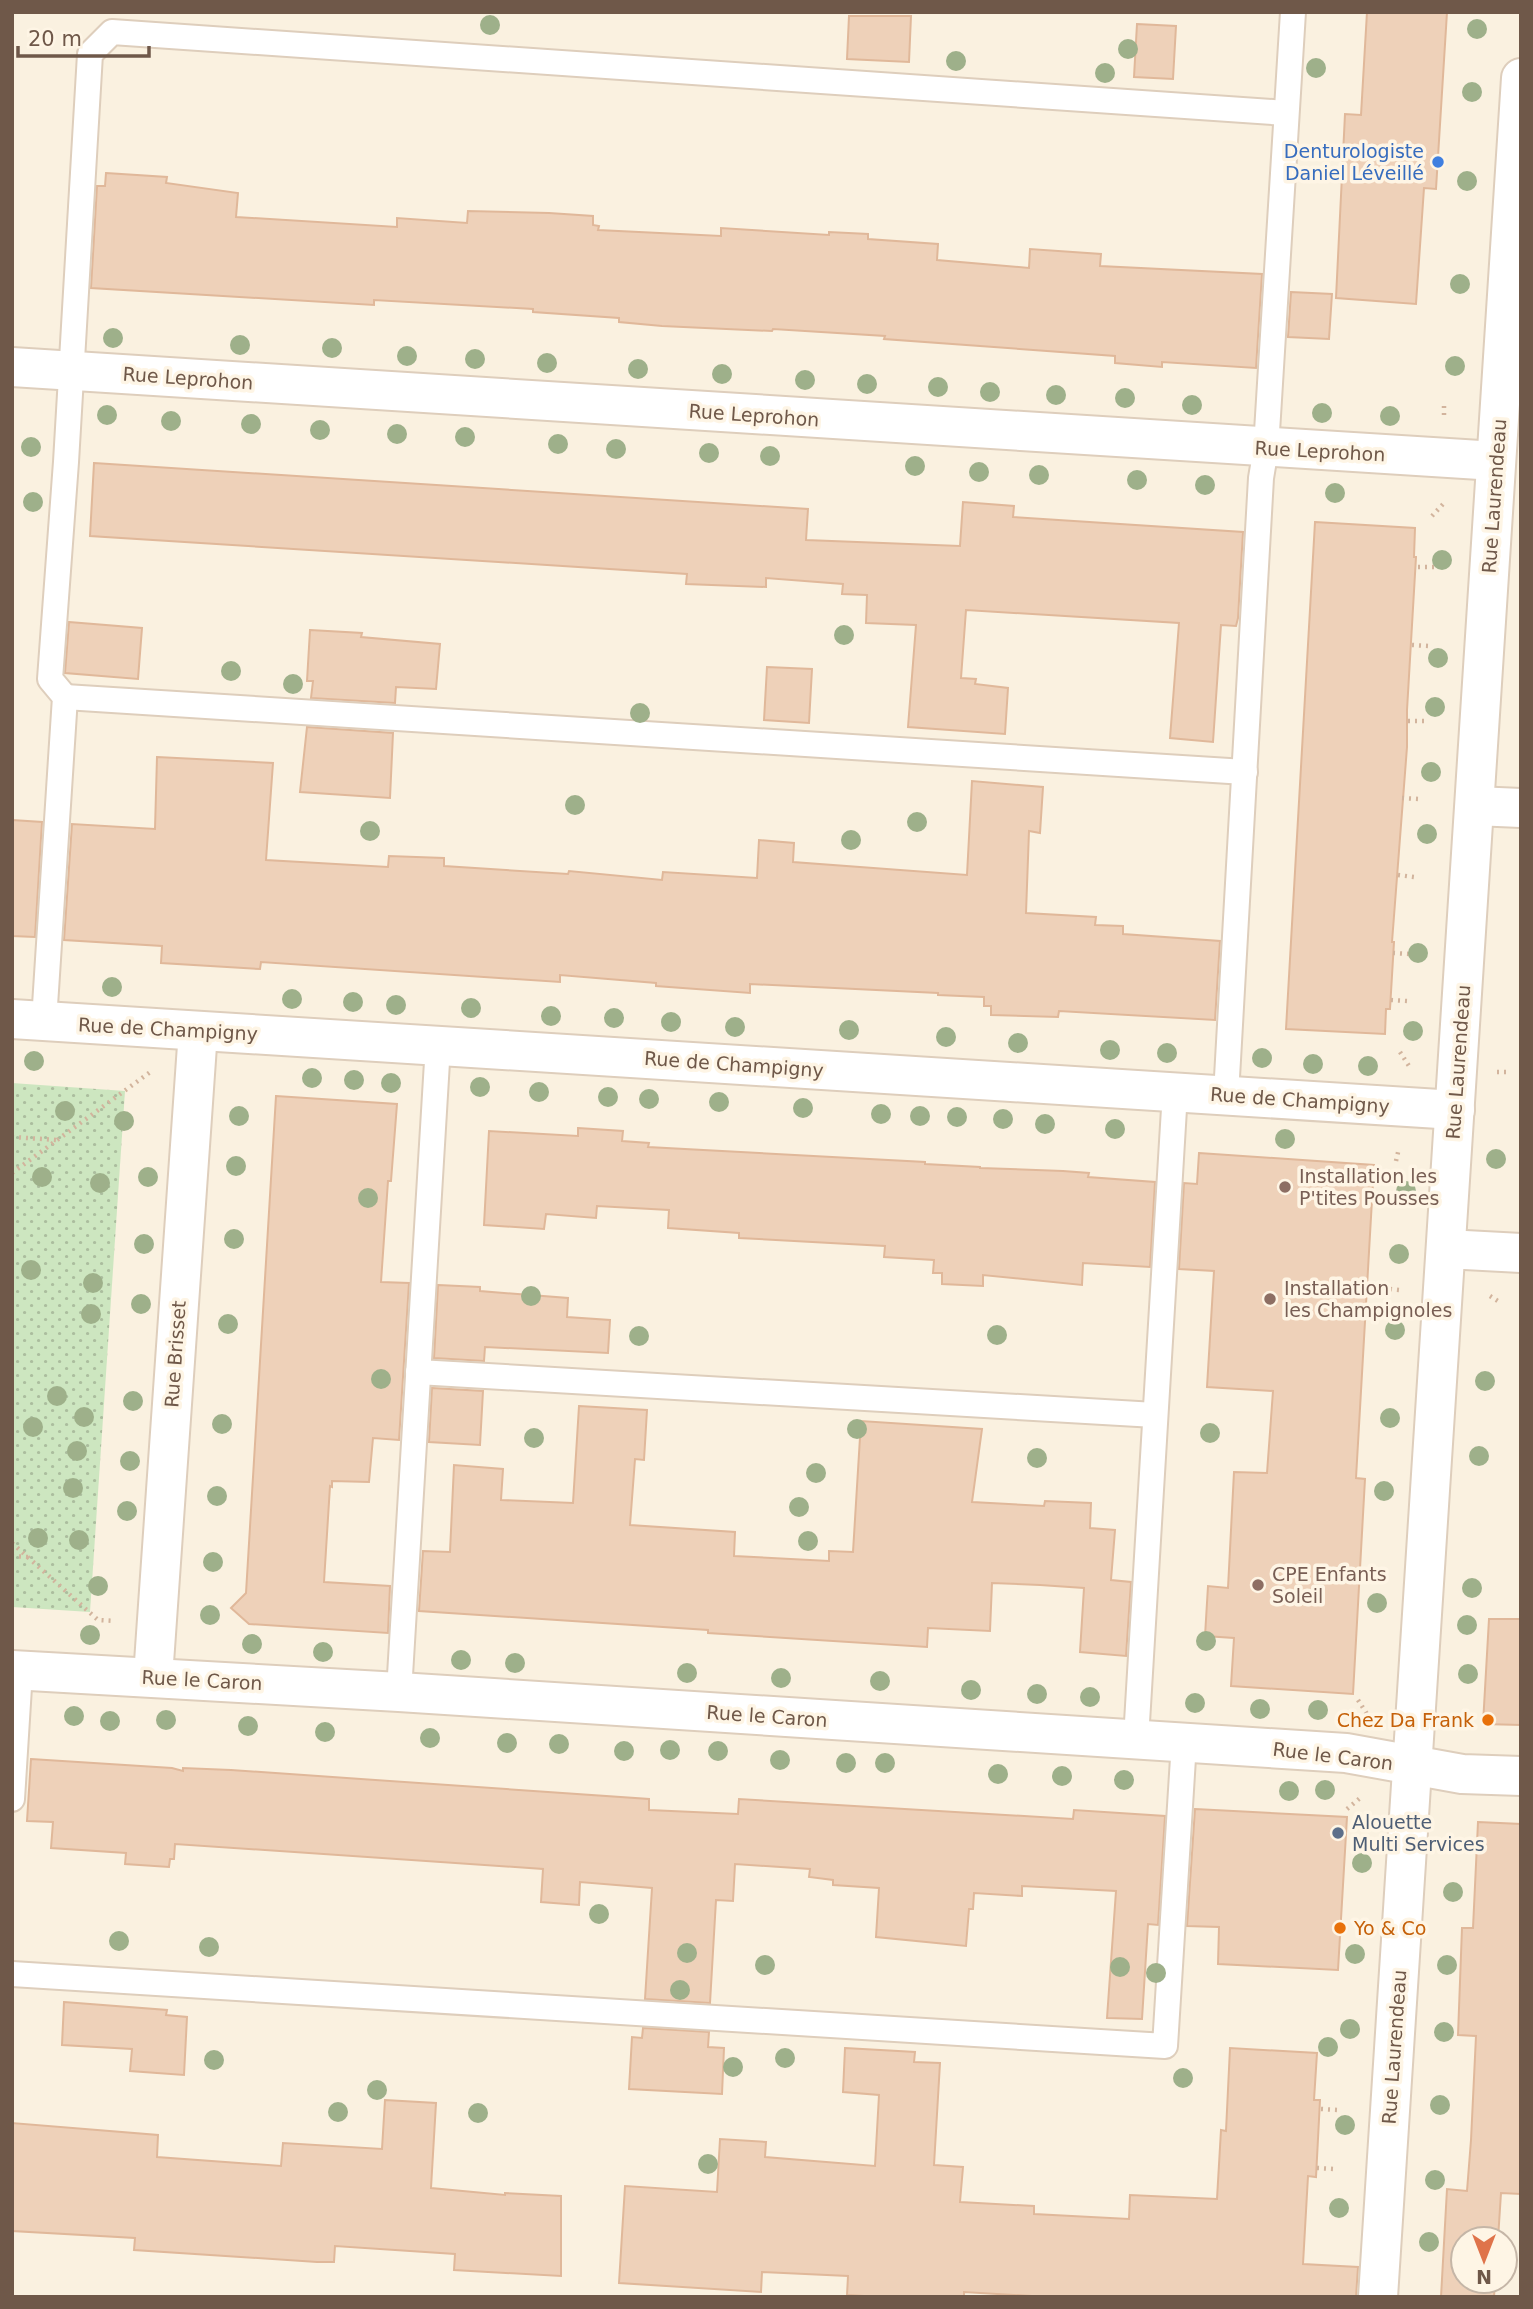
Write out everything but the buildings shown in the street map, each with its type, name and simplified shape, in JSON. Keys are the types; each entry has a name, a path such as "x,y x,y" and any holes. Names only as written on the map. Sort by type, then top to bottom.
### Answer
{"street":[{"name":"Rue Laurendeau","path":"1378,2297 1496,461 1512,347 1521,79"},
{"name":"Rue Leprohon","path":"12,367 1496,461"},
{"path":"1475,806 1521,808"},
{"name":"Rue de Champigny","path":"28,1020 1455,1110"},
{"name":"Rue Brisset","path":"153,1677 198,1031"},
{"path":"1446,1249 1521,1253"},
{"name":"Rue le Caron","path":"16,1670 1346,1753 1462,1774 1521,1776"}],"lane":[{"path":"1226,1095 1261,478 1266,448 1293,12"},
{"path":"28,1020 65,697 50,678 90,54 113,22 1286,113"},
{"path":"65,697 1245,772"},
{"path":"399,1692 438,1045"},
{"path":"1136,1740 1175,1092"},
{"path":"418,1372 1155,1415"},
{"path":"12,1799 16,1670"},
{"path":"12,1974 1165,2046 1184,1742"}],"path":[{"path":"1432,516 1444,503"},
{"path":"1418,567 1434,568"},
{"path":"1412,645 1429,646"},
{"path":"1408,721 1424,721"},
{"path":"1402,798 1419,799"},
{"path":"1398,875 1414,877"},
{"path":"1393,953 1410,954"},
{"path":"1391,1000 1407,1001"},
{"path":"1401,1052 1410,1066"},
{"path":"12,1173 157,1068"},
{"path":"12,1137 58,1140"},
{"path":"1396,1161 1401,1143"},
{"path":"1390,1289 1405,1291"},
{"path":"1490,1296 1501,1303"},
{"path":"12,1543 98,1620 117,1621"},
{"path":"12,1556 28,1557"},
{"path":"1357,1700 1367,1715"},
{"path":"1347,1809 1363,1795"},
{"path":"1321,2109 1339,2110"},
{"path":"1317,2168 1335,2169"}],"green space":[{"path":"12,1083 125,1091 90,1612 12,1607"}],"place":[{"name":"Denturologiste Daniel Léveillé","path":"1438,162"},
{"name":"Installation les P'tites Pousses","path":"1285,1187"},
{"name":"Installation les Champignoles","path":"1270,1299"},
{"name":"CPE Enfants Soleil","path":"1258,1585"},
{"name":"Chez Da Frank","path":"1488,1720"},
{"name":"Alouette Multi Services","path":"1338,1833"},
{"name":"Yo & Co","path":"1340,1928"}]}
